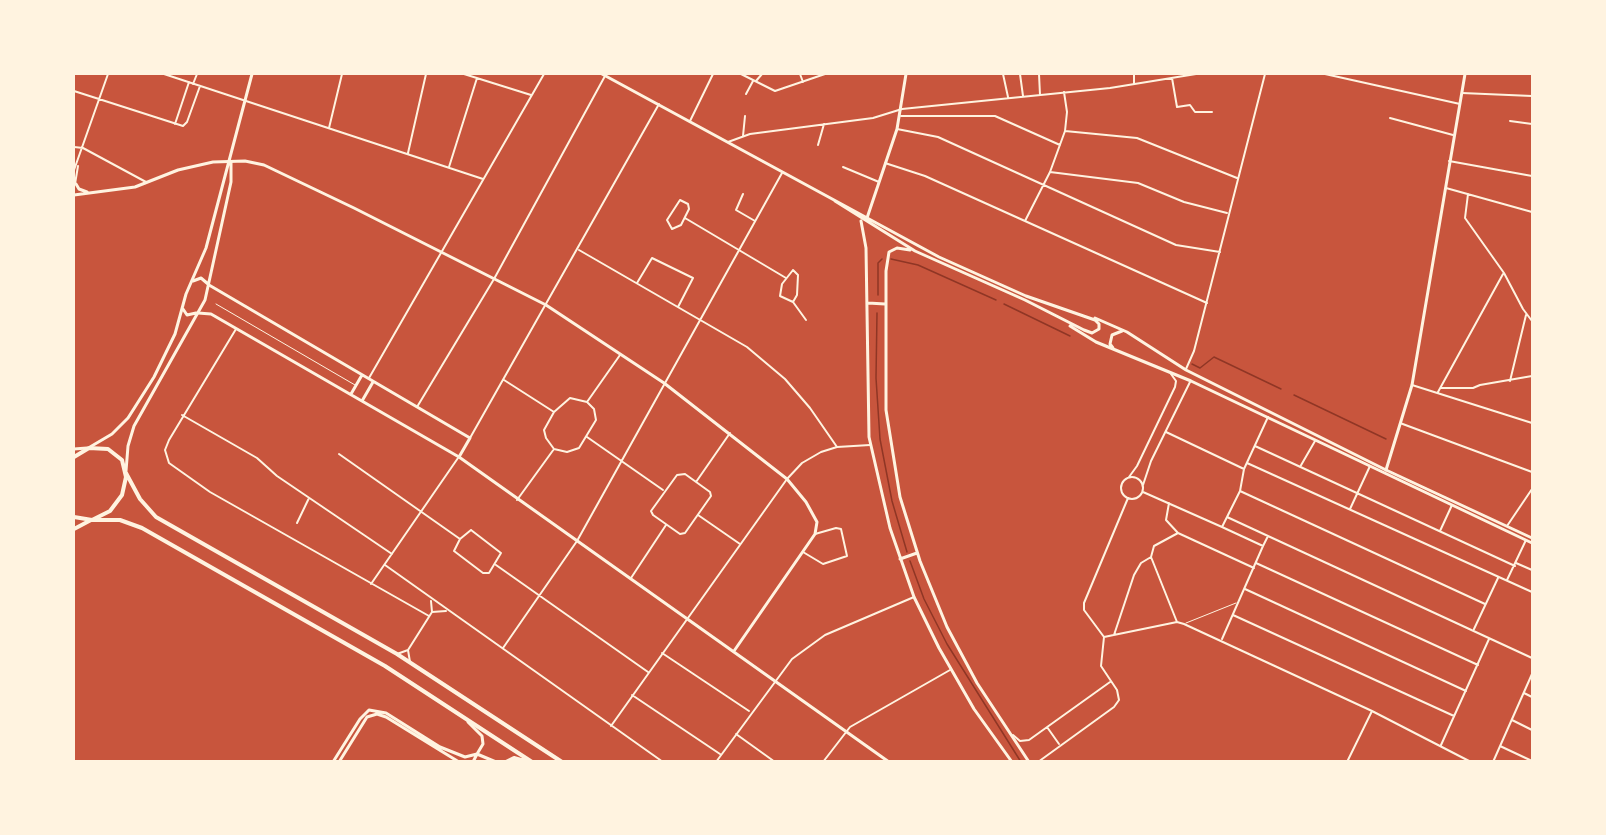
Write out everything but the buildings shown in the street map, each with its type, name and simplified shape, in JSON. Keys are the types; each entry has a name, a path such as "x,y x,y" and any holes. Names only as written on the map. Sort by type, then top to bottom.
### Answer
{"main road":[{"path":"74,457 119,428 154,377 167,351 177,328 189,286 203,259 252,74"},
{"path":"604,74 835,201 963,268 1098,322 1099,329 1095,333 1088,332 915,252 858,218 835,201"},
{"path":"867,218 901,116 906,74"},
{"path":"1386,470 1412,385 1465,74"},
{"path":"74,530 104,515 118,502 125,487 128,446 134,426 205,300 233,176 231,160"},
{"path":"75,183 74,195 117,191 148,183 187,167 231,160 272,168 546,305 664,383 787,479 814,516 817,528 815,534 734,651"},
{"path":"75,183 79,189 89,193"},
{"path":"858,218 862,223 866,238 867,406 871,445 902,558 914,597 950,670 1012,762"},
{"path":"915,252 900,247 888,254 884,379 888,427 900,497 915,554 965,662 1029,762"},
{"path":"189,286 199,277 470,438 459,457"},
{"path":"868,303 885,304"},
{"path":"183,304 186,314 211,314 459,457 889,762"},
{"path":"1071,311 1099,319 1127,332 1186,370 1386,470 1533,538"},
{"path":"1061,320 1117,351 1191,381 1533,543"},
{"path":"1117,351 1110,344 1112,334 1117,331 1127,332"},
{"path":"351,394 362,375"},
{"path":"362,401 374,382"},
{"path":"74,449 104,448 114,452 122,460 135,493 156,517 397,654 562,762"},
{"path":"74,517 120,520 142,528 385,666 530,762"},
{"path":"902,558 915,554"},
{"path":"333,762 360,719 366,712 375,709 386,712 452,754 465,757 477,754 496,762"},
{"path":"458,713 482,736 483,744 473,762"},
{"path":"339,762 367,717 377,714 386,717 459,762"},
{"path":"506,762 514,758 530,762"}],"street":[{"path":"75,183 80,157 108,74"},
{"path":"164,74 483,179"},
{"path":"175,124 196,74"},
{"path":"329,128 342,74"},
{"path":"408,153 426,74"},
{"path":"464,74 531,95"},
{"path":"368,379 544,74"},
{"path":"417,407 494,279 604,74"},
{"path":"690,121 713,74"},
{"path":"741,74 775,91 825,74"},
{"path":"746,94 754,81 762,74"},
{"path":"800,74 803,82"},
{"path":"1003,74 1008,98"},
{"path":"1020,74 1023,96"},
{"path":"1039,74 1040,95"},
{"path":"1134,74 1134,84"},
{"path":"729,142 743,136 873,118 902,109 1134,84 1196,74"},
{"path":"1186,370 1194,351 1207,303 1265,74"},
{"path":"1325,74 1460,104"},
{"path":"449,167 477,78"},
{"path":"1172,78 1177,107 1190,105 1195,112 1212,112"},
{"path":"74,91 183,126 187,122 200,86"},
{"path":"1024,221 1050,172 1065,131 1067,112 1064,92"},
{"path":"1462,93 1533,96"},
{"path":"470,438 659,104"},
{"path":"743,136 745,116"},
{"path":"901,116 995,116 1060,145"},
{"path":"1390,118 1453,135"},
{"path":"1510,121 1533,124"},
{"path":"818,145 824,124"},
{"path":"897,129 938,137 1176,245 1220,252"},
{"path":"1065,131 1137,138 1238,178"},
{"path":"74,148 83,148 148,183"},
{"path":"74,170 80,157"},
{"path":"1449,162 1533,176"},
{"path":"885,164 925,176 1207,303"},
{"path":"843,167 879,182"},
{"path":"503,648 578,541 783,171"},
{"path":"1050,172 1138,183 1184,202 1228,213"},
{"path":"1445,188 1533,212"},
{"path":"743,194 736,210 755,221"},
{"path":"1468,194 1465,218 1504,273 1526,315 1533,321"},
{"path":"680,200 689,205 686,218 676,229 667,224 680,200"},
{"path":"686,218 786,278"},
{"path":"578,249 747,347 785,379 837,447"},
{"path":"637,283 652,258 693,278 678,307"},
{"path":"793,302 797,295 797,273 791,271 780,296 793,302 806,320"},
{"path":"1438,392 1504,273"},
{"path":"1510,381 1526,315"},
{"path":"236,329 182,415 165,450 171,467 210,492 371,584 430,614"},
{"path":"587,402 620,355"},
{"path":"1128,498 1122,489 1124,481 1137,466 1175,387 1175,378 1166,370"},
{"path":"1441,388 1475,388 1480,384 1532,376"},
{"path":"504,380 554,412"},
{"path":"1143,492 1147,469 1191,381"},
{"path":"1412,385 1533,423"},
{"path":"570,398 587,402 594,409 597,420 587,437 572,452 554,449 546,438 544,430 554,412 570,398"},
{"path":"182,415 262,463 392,554"},
{"path":"1222,527 1240,491 1244,469 1268,417"},
{"path":"1400,423 1533,472"},
{"path":"1166,432 1244,469"},
{"path":"696,482 730,433"},
{"path":"587,437 664,491"},
{"path":"1300,467 1316,440"},
{"path":"611,726 686,617 787,479 802,463 821,452 837,447 871,445"},
{"path":"1255,446 1440,531 1533,570"},
{"path":"517,500 554,449"},
{"path":"339,454 460,539"},
{"path":"371,584 459,457"},
{"path":"1247,463 1533,592"},
{"path":"1350,509 1370,466"},
{"path":"679,474 684,474 696,482 711,494 711,499 683,534 666,525 651,511 679,474"},
{"path":"1129,477 1138,478 1143,485"},
{"path":"1506,527 1533,489"},
{"path":"1240,491 1485,604"},
{"path":"1128,498 1135,498 1143,492"},
{"path":"1143,492 1263,546"},
{"path":"297,523 309,498"},
{"path":"1038,762 1117,703 1119,695 1101,666 1104,638 1087,618 1084,603 1128,498"},
{"path":"1169,503 1166,520 1178,533 1254,568"},
{"path":"1440,531 1452,505"},
{"path":"699,515 740,544"},
{"path":"1227,517 1489,639 1533,657"},
{"path":"631,578 666,525"},
{"path":"803,552 823,564 847,556 841,529 836,528 815,534"},
{"path":"466,531 472,531 499,551 501,557 496,565 489,573 483,573 455,553 454,548 466,531"},
{"path":"1177,622 1151,557 1152,547 1178,533"},
{"path":"1221,640 1268,536"},
{"path":"1507,580 1527,540"},
{"path":"1114,635 1134,575 1141,563 1151,557"},
{"path":"1256,563 1478,665"},
{"path":"385,565 663,762"},
{"path":"496,565 649,673"},
{"path":"1473,630 1498,578"},
{"path":"1245,589 1466,691"},
{"path":"716,762 792,658 813,642 914,597"},
{"path":"397,654 408,650 430,614 430,598"},
{"path":"430,614 439,610 449,612"},
{"path":"1233,615 1454,716"},
{"path":"1104,638 1177,622 1184,624 1372,711 1442,745 1471,762"},
{"path":"1442,745 1489,639"},
{"path":"408,650 410,662"},
{"path":"662,653 751,712"},
{"path":"823,762 845,731 950,670"},
{"path":"1493,762 1533,674"},
{"path":"1013,735 1024,742 1110,682"},
{"path":"1524,693 1533,697"},
{"path":"632,695 721,755"},
{"path":"1347,762 1372,711"},
{"path":"1512,720 1533,730"},
{"path":"1047,727 1059,745"},
{"path":"736,734 775,762"},
{"path":"1500,746 1533,761"}],"lane":[{"path":"216,304 356,385"},
{"path":"1184,624 1239,602"}],"waterway":[{"path":"878,295 878,263 882,259"},
{"path":"891,259 918,265 996,300"},
{"path":"1004,304 1070,336"},
{"path":"877,313 876,378 880,439 892,501 907,552"},
{"path":"1192,364 1200,368 1214,357 1281,389"},
{"path":"1294,395 1386,439"},
{"path":"910,561 924,599 947,644 1021,762"}]}
